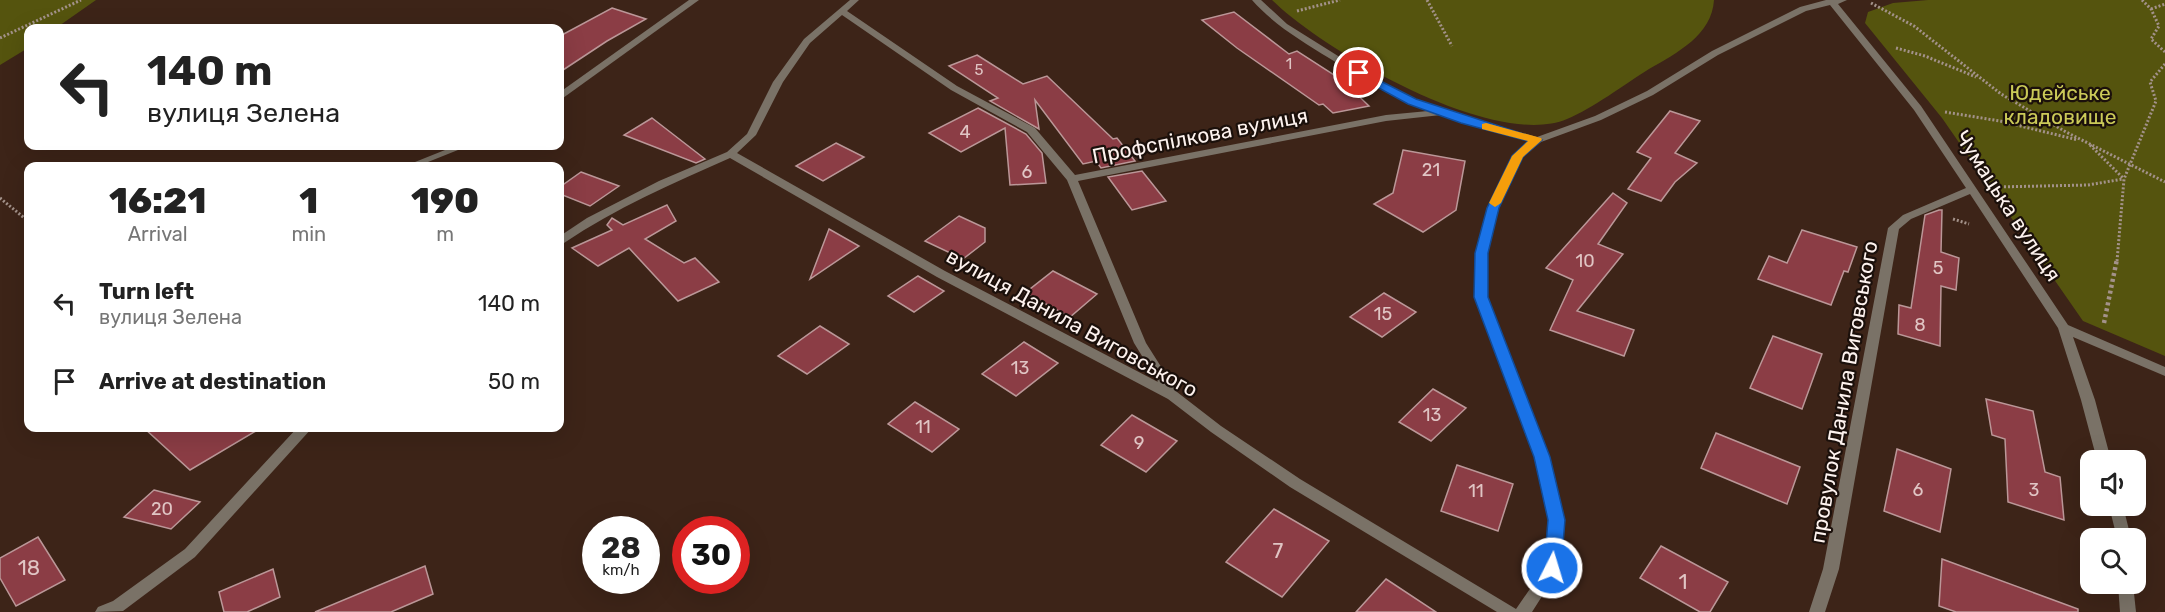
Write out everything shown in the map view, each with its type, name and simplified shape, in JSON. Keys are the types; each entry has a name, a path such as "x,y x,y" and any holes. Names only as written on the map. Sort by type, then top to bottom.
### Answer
{"street":[{"path":"564,93 695,0"},
{"path":"564,238 591,220 663,183 730,154 751,135 778,82 807,41 855,0"},
{"path":"1256,0 1284,26 1359,73 1412,102 1537,140"},
{"path":"1523,612 1552,568 1557,520 1542,457 1481,297 1481,253 1493,208 1518,156 1537,140 1598,118 1650,93 1715,53 1803,9 1835,1"},
{"name":"Чумацька вулиця","path":"1835,1 1853,30 1918,108 2064,328 2088,399 2101,450"},
{"path":"842,11 954,88 1031,130 1072,179 1140,343 1173,396"},
{"name":"Профспілкова вулиця","path":"1072,179 1386,118 1441,112"},
{"path":"421,162 452,150"},
{"name":"вулиця Данила Виговського","path":"730,154 941,274 1173,396 1294,483 1510,612"},
{"name":"провулок Данила Виговського","path":"1817,612 1833,558 1894,228 1907,217 1972,189"},
{"path":"2064,328 2165,372"},
{"path":"114,610 190,553 302,432"},
{"path":"2127,594 2128,612"}],"path":[{"path":"30,24 81,0"},
{"path":"1276,18 1314,5 1340,0"},
{"path":"1428,0 1452,46"},
{"path":"2142,0 2151,9 2159,26 2151,39 2165,52"},
{"path":"2151,9 2164,2"},
{"path":"1871,3 1914,26 1982,79 2020,105 2165,182"},
{"path":"0,38 24,27"},
{"path":"1853,30 1982,79"},
{"path":"2100,344 2120,246 2124,178 2156,101 2150,82 2165,64"},
{"path":"1918,108 2000,121 2087,142 2124,178"},
{"path":"1972,189 2014,185 2088,185 2124,178"},
{"path":"0,198 24,218"},
{"path":"1948,218 2007,242"}],"green space":[{"path":"0,0 96,0 62,24 24,24 24,50 0,65"},
{"path":"1272,0 1714,0 1712,12 1700,33 1671,56 1577,115 1535,125 1497,121 1455,108 1412,90 1369,68 1330,44"},
{"name":"Юдейське кладовище","path":"1928,0 2165,0 2165,356 2083,321 1942,118 1865,23 1868,12 1893,3"}],"building":[{"path":"612,8 646,19 564,69 564,34"},
{"path":"1234,12 1289,54 1297,51 1342,80 1369,106 1333,113 1323,104 1319,105 1237,48 1202,20"},
{"path":"977,55 1023,84 1047,76 1113,139 1117,138 1135,161 1101,168 1096,161 1083,164 1035,100 1039,129 990,101 998,98 949,66"},
{"path":"978,108 1026,134 1042,153 1046,183 1010,185 1005,128 961,152 929,133"},
{"path":"1670,111 1700,121 1675,153 1697,163 1675,182 1661,201 1628,189 1651,158 1637,152"},
{"path":"652,118 705,159 696,163 624,135"},
{"path":"836,143 864,157 823,181 796,166"},
{"path":"1403,150 1465,161 1456,210 1423,232 1374,204 1393,193"},
{"path":"1142,171 1166,201 1132,210 1108,177"},
{"path":"581,172 619,186 590,206 564,196 564,184"},
{"path":"1613,193 1627,203 1598,244 1623,254 1577,311 1634,330 1624,356 1550,330 1573,280 1546,268"},
{"path":"667,205 676,221 645,239 684,263 695,258 719,282 678,301 629,248 598,266 572,248 612,230 607,225 612,218 623,225"},
{"path":"1942,210 1941,252 1959,258 1956,290 1941,286 1940,346 1898,334 1899,305 1911,308 1925,215"},
{"path":"959,216 985,228 985,242 963,259 925,241"},
{"path":"829,229 859,246 810,279"},
{"path":"1802,230 1857,247 1848,272 1844,271 1831,305 1758,279 1769,256 1787,263"},
{"path":"1053,271 1097,294 1070,317 1025,293"},
{"path":"918,276 944,291 914,312 888,296"},
{"path":"1384,293 1416,312 1382,337 1350,317"},
{"path":"820,326 849,344 807,374 778,356"},
{"path":"1773,336 1822,354 1802,409 1750,388"},
{"path":"1024,342 1058,363 1016,396 982,374"},
{"path":"1433,389 1466,408 1431,441 1399,422"},
{"path":"1986,399 2033,411 2045,472 2060,477 2064,520 2008,502 2005,439 1992,435"},
{"path":"915,402 959,429 932,452 888,424"},
{"path":"1132,415 1177,441 1146,472 1101,445"},
{"path":"148,432 254,432 190,470"},
{"path":"1716,433 1800,467 1787,504 1701,468"},
{"path":"1897,449 1951,469 1940,532 1884,511"},
{"path":"1457,465 1513,484 1498,531 1441,511"},
{"path":"154,490 200,502 171,529 124,517"},
{"path":"1274,509 1329,541 1282,597 1226,562"},
{"path":"38,537 65,580 16,606 0,578 0,558"},
{"path":"1661,546 1728,582 1710,612 1700,612 1640,578"},
{"path":"1942,559 2078,609 2078,612 1956,612 1939,606"},
{"path":"425,566 433,594 391,612 315,612"},
{"path":"273,569 280,597 247,612 224,612 219,592"},
{"path":"1386,579 1436,612 1356,612"}],"slow traffic":[{"path":"1486,126 1537,140 1518,156 1495,203"}],"route":[{"path":"1359,73 1412,102 1465,120 1537,140 1518,156 1493,208 1481,253 1481,297 1542,457 1557,520 1552,568"}]}
